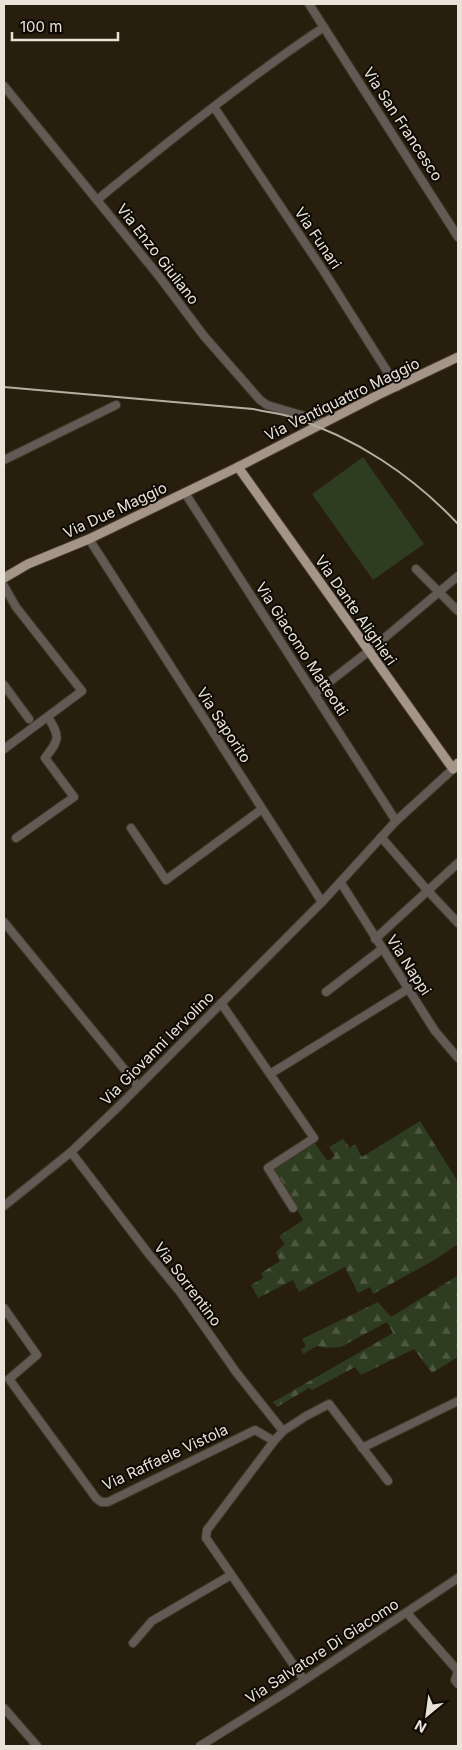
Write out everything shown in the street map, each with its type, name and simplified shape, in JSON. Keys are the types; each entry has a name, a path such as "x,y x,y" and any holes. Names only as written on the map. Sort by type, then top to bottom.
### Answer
{"main road":[{"name":"Via Ventiquattro Maggio","path":"238,467 458,357"},
{"name":"Via Due Maggio","path":"4,578 28,564 89,539 238,467"},
{"name":"Via Dante Alighieri","path":"238,467 369,651 456,766"}],"street":[{"name":"Via San Francesco","path":"309,4 458,237"},
{"name":"Via Enzo Giuliano","path":"324,27 274,61 97,200 158,275 204,336 260,400 267,405 325,422"},
{"path":"4,86 97,200"},
{"name":"Via Funari","path":"214,107 325,273 397,386"},
{"path":"4,460 116,405"},
{"name":"Via Giacomo Matteotti","path":"185,492 396,821"},
{"name":"Via Saporito","path":"89,539 322,902"},
{"path":"416,569 458,611"},
{"path":"314,694 369,651 458,576"},
{"path":"4,586 16,607 82,692 4,750"},
{"path":"4,685 29,719"},
{"path":"16,838 74,798 45,758 54,746 57,737 57,732 48,717"},
{"path":"322,902 341,883 381,836 456,766"},
{"path":"131,828 166,880 262,809"},
{"path":"381,836 458,923"},
{"path":"375,939 458,863"},
{"name":"Via Nappi","path":"341,883 435,1031 458,1058"},
{"name":"Via Giovanni Iervolino","path":"4,1206 71,1152 322,902"},
{"path":"4,922 138,1086"},
{"path":"326,992 382,948"},
{"path":"270,1074 408,989"},
{"path":"221,1003 314,1138 268,1168 293,1208"},
{"name":"Via Sorrentino","path":"71,1152 180,1292 236,1372 283,1432"},
{"name":"Via Raffaele Vistola","path":"4,1308 37,1355 9,1379 96,1498 101,1502 108,1502 254,1430 274,1441"},
{"path":"362,1448 458,1401"},
{"path":"304,1680 205,1534 274,1441 283,1432 306,1416 328,1404 388,1481"},
{"path":"133,1643 152,1621 231,1575"},
{"name":"Via Salvatore Di Giacomo","path":"200,1746 407,1613 458,1578"},
{"path":"407,1613 458,1671 455,1680 458,1684"},
{"path":"4,1708 37,1746"}],"green space":[{"path":"363,457 424,544 373,580 312,494"},
{"path":"420,1121 458,1182 458,1244 436,1259 373,1294 370,1287 358,1293 345,1267 299,1292 293,1280 258,1298 251,1285 263,1278 261,1273 280,1261 276,1252 285,1244 279,1236 303,1220 273,1168 313,1141 328,1161 335,1156 329,1147 343,1139 350,1148 355,1144 362,1157"},
{"path":"457,1276 458,1357 432,1373 414,1349 361,1375 355,1367 312,1390 309,1388 277,1407 273,1402 393,1333 387,1322 341,1347 327,1348 317,1346 303,1354 301,1350 306,1346 302,1339 378,1302 391,1317"}],"railway":[{"path":"4,387 253,409 282,414 338,435 382,460 422,490 458,524"}]}
